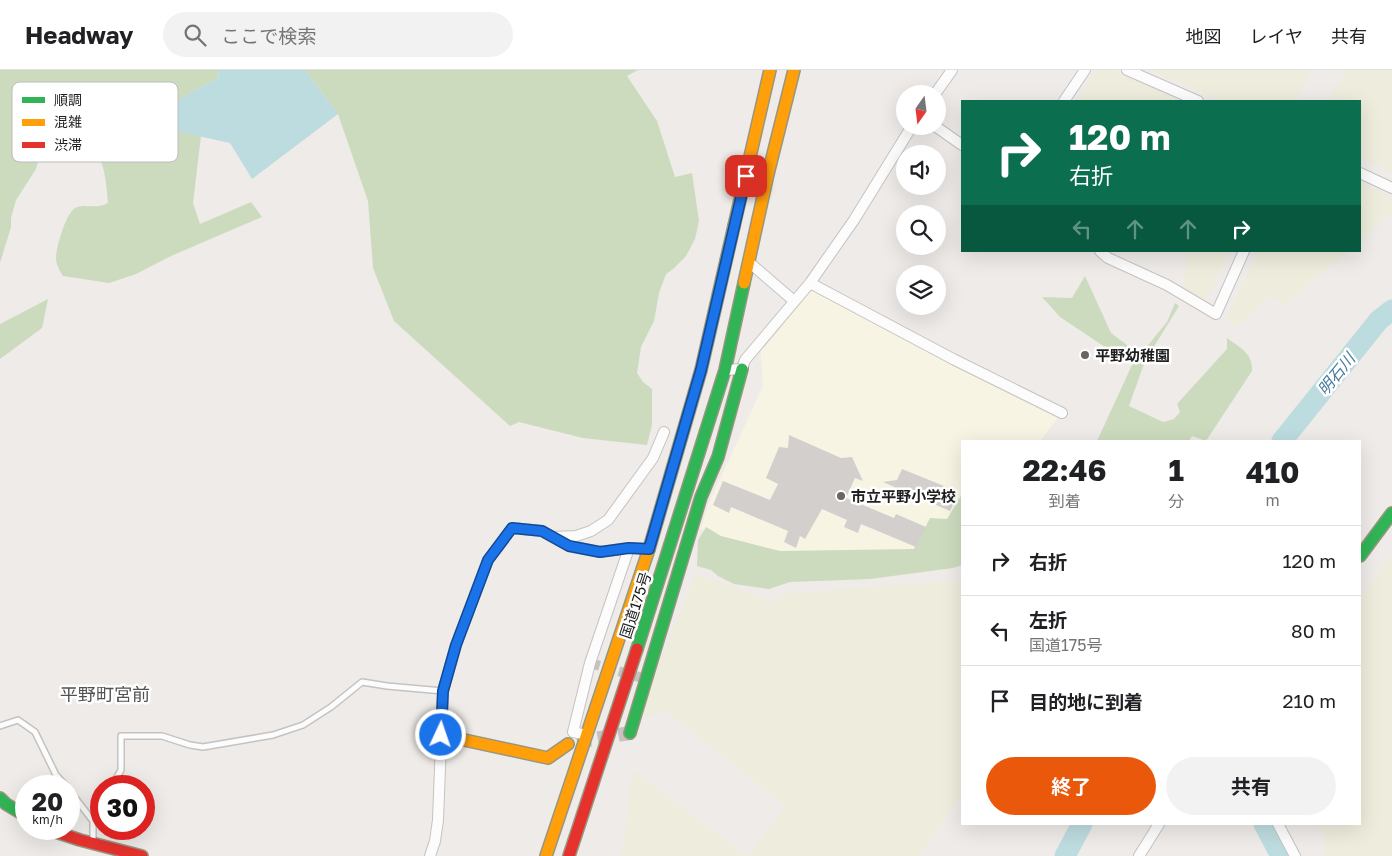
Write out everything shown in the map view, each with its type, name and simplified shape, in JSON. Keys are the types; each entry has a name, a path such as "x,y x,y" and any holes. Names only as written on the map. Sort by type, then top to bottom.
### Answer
{"main road":[{"name":"国道175号","path":"546,856 649,549 701,370 770,70"},
{"name":"国道175号","path":"569,856 670,548 725,370 768,174 794,70"},
{"path":"630,733 701,497 718,457 742,369"},
{"path":"1361,555 1392,513"},
{"path":"441,735 548,758 568,744"},
{"path":"0,798 15,809"},
{"path":"80,840 142,856"}],"street":[{"path":"941,85 952,70"},
{"path":"1065,100 1085,70"},
{"path":"1127,70 1196,100"},
{"path":"946,134 961,144"},
{"path":"725,370 742,369 745,360 810,283 854,220 906,135"},
{"path":"1361,173 1392,188"},
{"path":"1101,252 1108,258 1167,285 1216,314 1244,252"},
{"path":"750,263 794,301"},
{"path":"810,283 944,354 1062,413"},
{"path":"553,537 576,536 591,531 608,520 653,458 664,432"},
{"path":"430,856 435,841 438,820 443,691 456,645 488,560 512,528 542,531 569,546 600,552 629,548 649,549"},
{"path":"587,735 573,732 590,663 629,548"},
{"path":"1139,856 1158,825"},
{"path":"1279,825 1295,856"}],"lane":[{"path":"118,775 121,770 120,736 162,736 203,747 273,735 303,725 331,708 362,682 443,691"},
{"path":"0,726 18,720 35,732 56,775"},
{"path":"80,804 90,817"}],"shaded area":[{"path":"1097,70 1111,70 1179,100 1077,100"},
{"path":"1151,70 1311,70 1296,100 1218,100"},
{"path":"1345,70 1392,70 1392,173 1361,158 1361,100 1330,100"},
{"path":"1361,182 1392,197 1392,213 1361,240"},
{"path":"1187,252 1229,252 1206,301 1183,291"},
{"path":"1259,252 1347,252 1286,305 1271,296 1238,327 1226,318"},
{"path":"810,289 1058,418 1041,440 961,440 961,539 934,570 717,547 701,528 708,505 763,386 760,347"},
{"path":"1392,554 1392,856 1324,856 1325,834 1315,825 1361,825 1361,598"},
{"path":"696,574 775,602 784,594 933,582 957,583 961,577 961,796 919,856 749,856 786,806 663,709 648,717 640,711"},
{"path":"633,771 747,856 621,856"}],"green space":[{"path":"0,70 219,70 218,78 191,92 178,101 178,82 12,82 12,162 38,162 36,169 16,200 11,218 11,227 0,263"},
{"path":"305,70 638,70 627,76 657,121 675,177 692,173 699,221 695,239 686,256 666,274 659,293 654,321 641,347 637,373 643,382 652,389 652,425 647,445 583,438 519,422 510,426 394,321 373,268 368,201 338,114"},
{"path":"178,131 201,136 193,203 200,224 251,202 262,217 171,256 136,274 109,283 63,276 57,265 56,253 68,217 75,208 99,206 108,203 101,162 178,162"},
{"path":"1085,276 1111,333 1140,355 1167,322 1175,303 1179,306 1145,361 1129,406 1163,422 1174,419 1180,412 1177,404 1227,349 1227,338 1248,355 1252,371 1207,440 1192,436 1190,440 1097,440 1132,365 1060,317 1042,297 1072,298"},
{"path":"48,299 42,328 0,359 0,324"},
{"path":"961,496 961,565 953,568 870,579 790,582 769,589 734,584 711,570 697,566 698,540 706,527 721,536 780,551 914,549 930,518 947,519"}],"water":[{"path":"219,70 305,70 338,114 252,179 230,143 178,132 178,101 191,92 218,78"}],"building":[{"path":"789,435 841,458 852,457 863,481 855,478 846,498 894,518 896,514 926,527 916,547 861,524 858,533 844,527 847,520 822,509 805,539 800,536 796,548 784,542 788,531 731,507 729,513 713,505 723,481 770,500 778,484 766,478 779,447 788,448"},
{"path":"902,469 949,488 947,491 958,494 950,511 883,482 897,480"}],"waterway":[{"name":"明石川","path":"1283,440 1379,320 1392,310"},
{"name":"明石川","path":"1065,856 1081,825"},
{"path":"1265,825 1281,856"}],"tunnel":[{"path":"590,663 646,679"},
{"path":"577,742 630,733"}],"traffic: fast":[{"path":"649,549 701,370 734,226"},
{"path":"637,649 725,370 744,283"},
{"path":"630,733 701,497 718,457 742,369"},
{"path":"1361,555 1392,513"},
{"path":"0,798 15,809"}],"traffic: slow":[{"path":"734,226 770,70"},
{"path":"744,283 768,174 794,70"},
{"path":"546,856 649,549"},
{"path":"441,735 548,758 568,744"}],"traffic: jam":[{"path":"569,856 637,649"},
{"path":"80,840 142,856"}],"place":[{"name":"平野幼稚園","path":"1085,355"},
{"name":"市立平野小学校","path":"841,496"}],"district":[{"name":"平野町宮前","path":"105,694"}],"route":[{"path":"441,735 443,691 456,645 488,560 512,528 542,531 569,546 600,552 629,548 649,549 701,370 746,176"}]}
